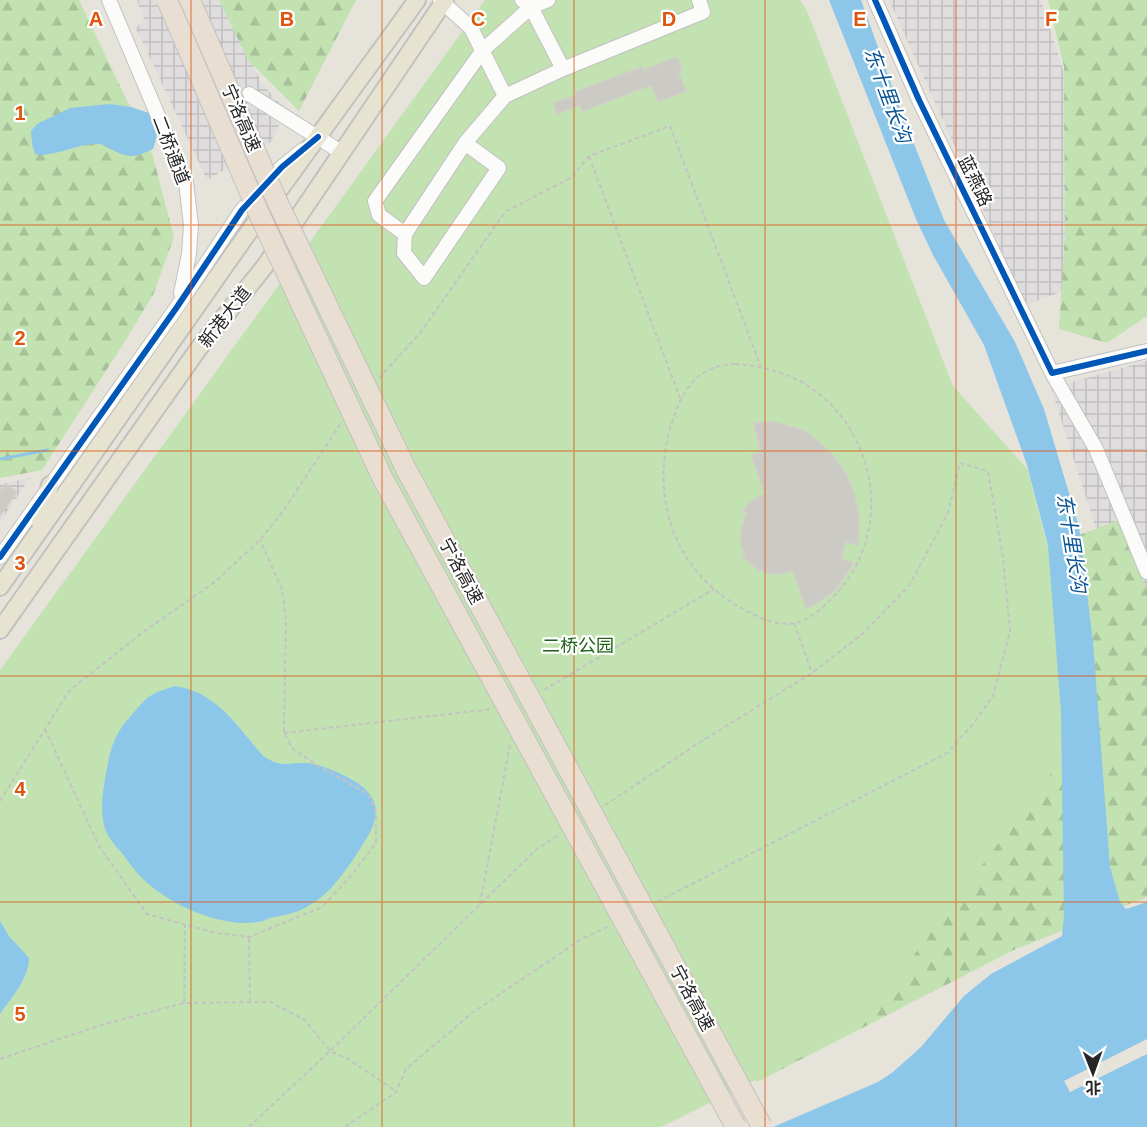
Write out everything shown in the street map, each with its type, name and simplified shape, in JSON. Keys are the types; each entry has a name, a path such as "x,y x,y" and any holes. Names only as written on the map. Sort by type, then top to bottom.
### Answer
{"highway":[{"name":"宁洛高速","path":"167,0 261,218 383,479 736,1127"},
{"name":"宁洛高速","path":"190,0 277,201 406,469 762,1127"}],"main road":[{"name":"新港大道","path":"0,587 243,240 417,0"},
{"name":"新港大道","path":"0,630 200,348 265,266 443,1"},
{"path":"37,534 50,485"}],"street":[{"name":"二桥通道","path":"110,0 186,182 191,225 189,254 185,280 177,307"},
{"path":"405,234 380,215 375,201 483,50 526,3 548,0"},
{"path":"465,142 499,168 424,279 404,253 405,234 465,142 505,96 563,69 703,12 699,0"},
{"name":"蓝燕路","path":"875,0 919,100 1052,374 1096,448 1147,572"},
{"path":"443,1 471,28 505,96"},
{"path":"526,3 563,69"},
{"path":"249,94 341,152"},
{"path":"0,557 177,307 242,210 282,167 318,136"},
{"path":"1052,374 1147,351"}],"path":[{"path":"374,384 420,333 505,212 572,177 589,156 670,126 761,366"},
{"path":"589,156 680,399"},
{"path":"720,365 761,366 794,378 819,394 831,404 850,428 863,455 870,484 872,499 869,529 852,572 823,607 811,616 794,623 770,621 735,605 700,575 682,549 675,536 666,506 662,476 668,432 680,399 695,378 706,370 720,365"},
{"path":"0,801 69,691 143,632 215,582 260,540 284,510 329,439 347,416"},
{"path":"605,804 812,673 861,635 909,586 948,513 960,464 988,471 1003,557 1010,631 993,696 974,723 947,753 651,905"},
{"path":"44,728 99,846 147,914 216,933 249,937 322,907 351,877 376,843 376,812 368,794 293,749 284,733 286,620 282,589 260,540"},
{"path":"794,623 812,673"},
{"path":"480,904 510,741"},
{"path":"249,1127 537,849 567,830"},
{"path":"184,1003 185,925"},
{"path":"345,1127 396,1092 406,1069 472,1013 580,940 610,925"},
{"path":"249,937 250,1001"},
{"path":"0,1059 101,1025 184,1003 270,1002 304,1020 330,1051 348,1059 396,1092"}],"shaded area":[{"path":"137,0 218,0 220,5 226,3 261,82 287,109 270,143 207,180 136,28 144,19"},
{"path":"889,0 1041,0 1072,99 1077,286 1026,305"},
{"path":"1147,361 1147,667 1141,669 1051,388"},
{"path":"30,478 0,522 0,484"}],"green space":[{"path":"0,0 79,0 152,153 174,237 153,295 42,470 0,478"},
{"path":"219,0 356,0 299,111 248,60"},
{"name":"二桥公园","path":"485,0 800,0 807,11 953,386 1028,470 1063,609 1066,754 858,1029 661,1127 0,1127 0,670"},
{"path":"1048,0 1147,0 1147,316 1107,343 1059,329 1065,236 1064,67"},
{"path":"1119,520 1147,590 1147,897 1016,949 757,1082 664,914 1028,554"}],"water":[{"name":"东十里长沟","path":"829,0 861,0 899,106 944,220 1015,342 1044,409 1079,527 1093,642 1110,867 1120,902 1126,909 1147,902 1147,1127 773,1127 878,1082 893,1072 921,1047 964,996 991,974 1062,936 1064,915 1061,712 1048,546 1027,465 984,345 933,255 916,219"},
{"path":"110,104 131,107 152,114 157,131 153,149 129,156 100,144 93,144 49,154 35,154 31,131 37,124 70,108"},
{"path":"175,686 190,690 215,703 235,722 263,756 270,760 280,764 306,763 330,769 362,786 372,797 376,809 369,835 339,879 305,908 260,922 243,923 211,918 180,905 153,888 109,838 104,825 102,802 114,742 125,723 146,700 154,694"},
{"path":"0,921 9,936 29,958 23,981 0,1014"}],"pier":[{"path":"1147,1039 1147,1054 1070,1092 1064,1081"}],"building":[{"path":"677,57 682,70 678,71 686,91 658,102 652,85 582,111 580,105 557,114 554,103 576,95 575,92 642,67 644,70"},
{"path":"775,422 804,431 832,454 847,475 855,496 859,517 858,545 846,542 841,559 853,563 849,571 833,592 806,608 793,571 781,574 767,573 757,569 742,556 745,555 741,544 741,530 747,513 743,510 765,493 751,455 761,453 754,423"},
{"path":"6,485 17,492 0,516 0,487 3,490"}],"waterway":[{"path":"0,459 48,450"}],"cycle path":[{"path":"875,0 919,100 1052,373 1147,351"},
{"path":"0,557 177,307 242,210 282,167 318,137"}]}
